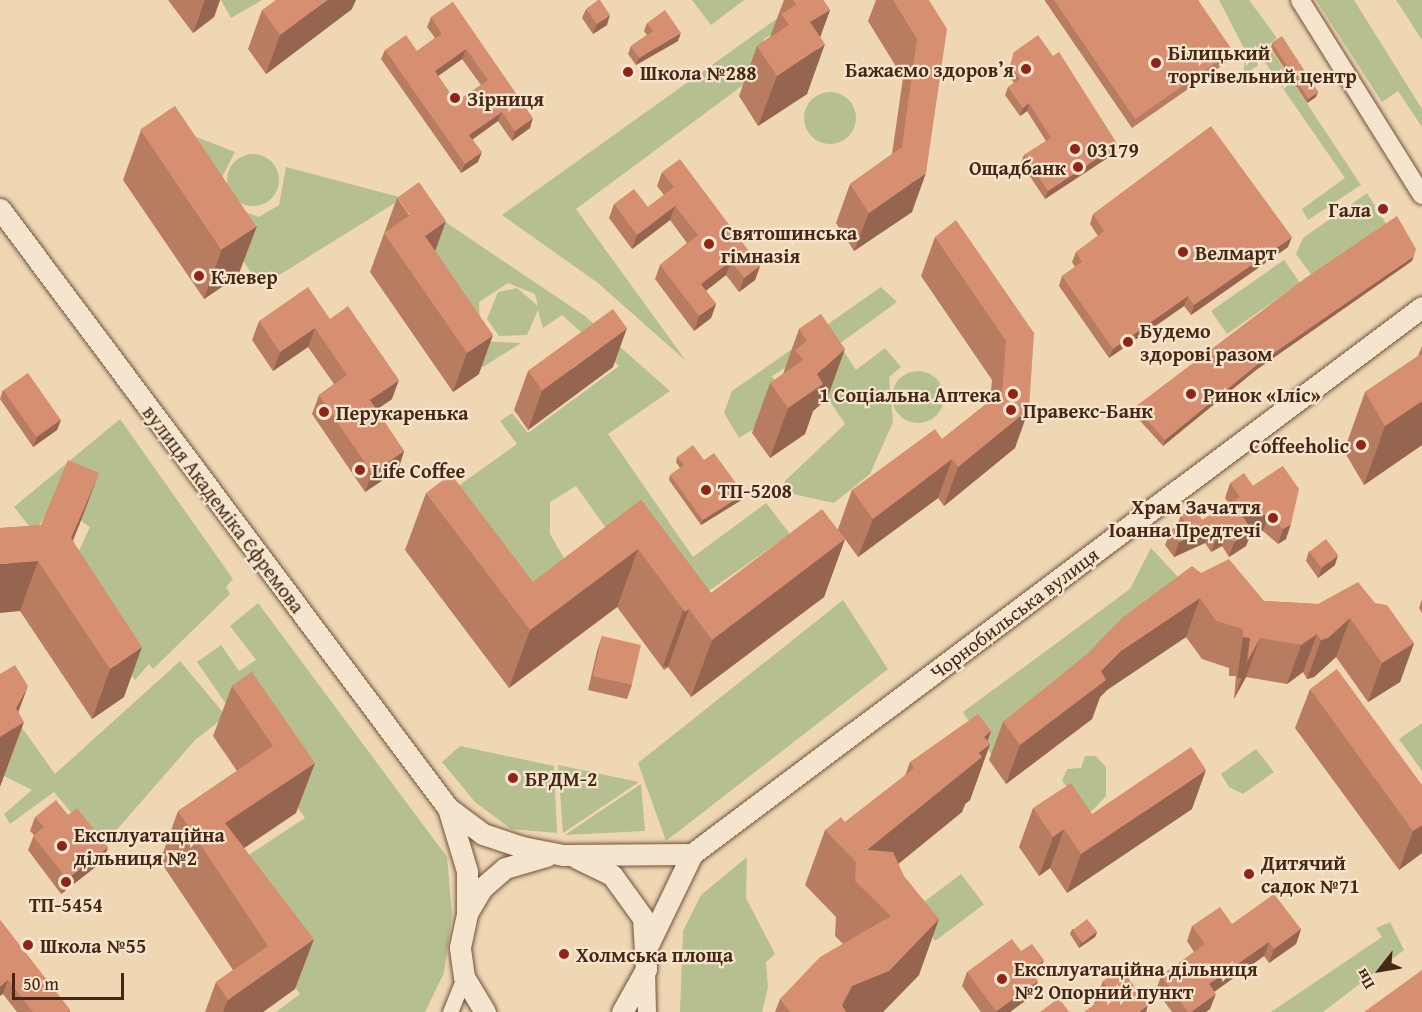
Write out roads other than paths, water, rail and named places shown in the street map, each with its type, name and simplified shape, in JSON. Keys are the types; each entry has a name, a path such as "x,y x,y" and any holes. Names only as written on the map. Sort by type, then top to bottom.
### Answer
{"main road":[{"name":"вулиця Академіка Єфремова","path":"0,209 448,808 483,834 563,855"},
{"name":"Чорнобильська вулиця","path":"648,945 692,854 1422,307"},
{"name":"вулиця Академіка Єфремова","path":"448,808 467,871 467,913"},
{"path":"485,1012 464,977 460,947 467,913 482,888 505,868 533,857 692,854"},
{"path":"563,855 589,861 630,894 648,945 646,969 622,1012"}],"street":[{"path":"1300,0 1422,195"},
{"path":"646,969 647,1012"},
{"path":"450,1012 464,977"}],"place":[{"name":"Білицький торгівельний центр","path":"1156,63"},
{"name":"Бажаємо здоровʼя","path":"1026,69"},
{"name":"Школа №288","path":"628,72"},
{"name":"Зірниця","path":"455,98"},
{"name":"03179","path":"1075,149"},
{"name":"Ощадбанк","path":"1078,167"},
{"name":"Гала","path":"1383,209"},
{"name":"Святошинська гімназія","path":"709,244"},
{"name":"Велмарт","path":"1183,252"},
{"name":"Клевер","path":"199,276"},
{"name":"Будемо здорові разом","path":"1128,342"},
{"name":"1 Соціальна Аптека","path":"1013,394"},
{"name":"Ринок «Іліс»","path":"1191,394"},
{"name":"Правекс-Банк","path":"1011,410"},
{"name":"Перукаренька","path":"324,412"},
{"name":"Coffeeholic","path":"1361,445"},
{"name":"Life Coffee","path":"360,470"},
{"name":"ТП-5208","path":"706,490"},
{"name":"Храм Зачаття Іоанна Предтечі","path":"1273,518"},
{"name":"БРДМ-2","path":"513,778"},
{"name":"Експлуатаційна дільниця №2","path":"62,846"},
{"name":"Дитячий садок №71","path":"1249,874"},
{"name":"ТП-5454","path":"66,882"},
{"name":"Школа №55","path":"28,945"},
{"name":"Холмська площа","path":"564,954"},
{"name":"Експлуатаційна дільниця №2 Опорний пункт","path":"1002,979"}]}
